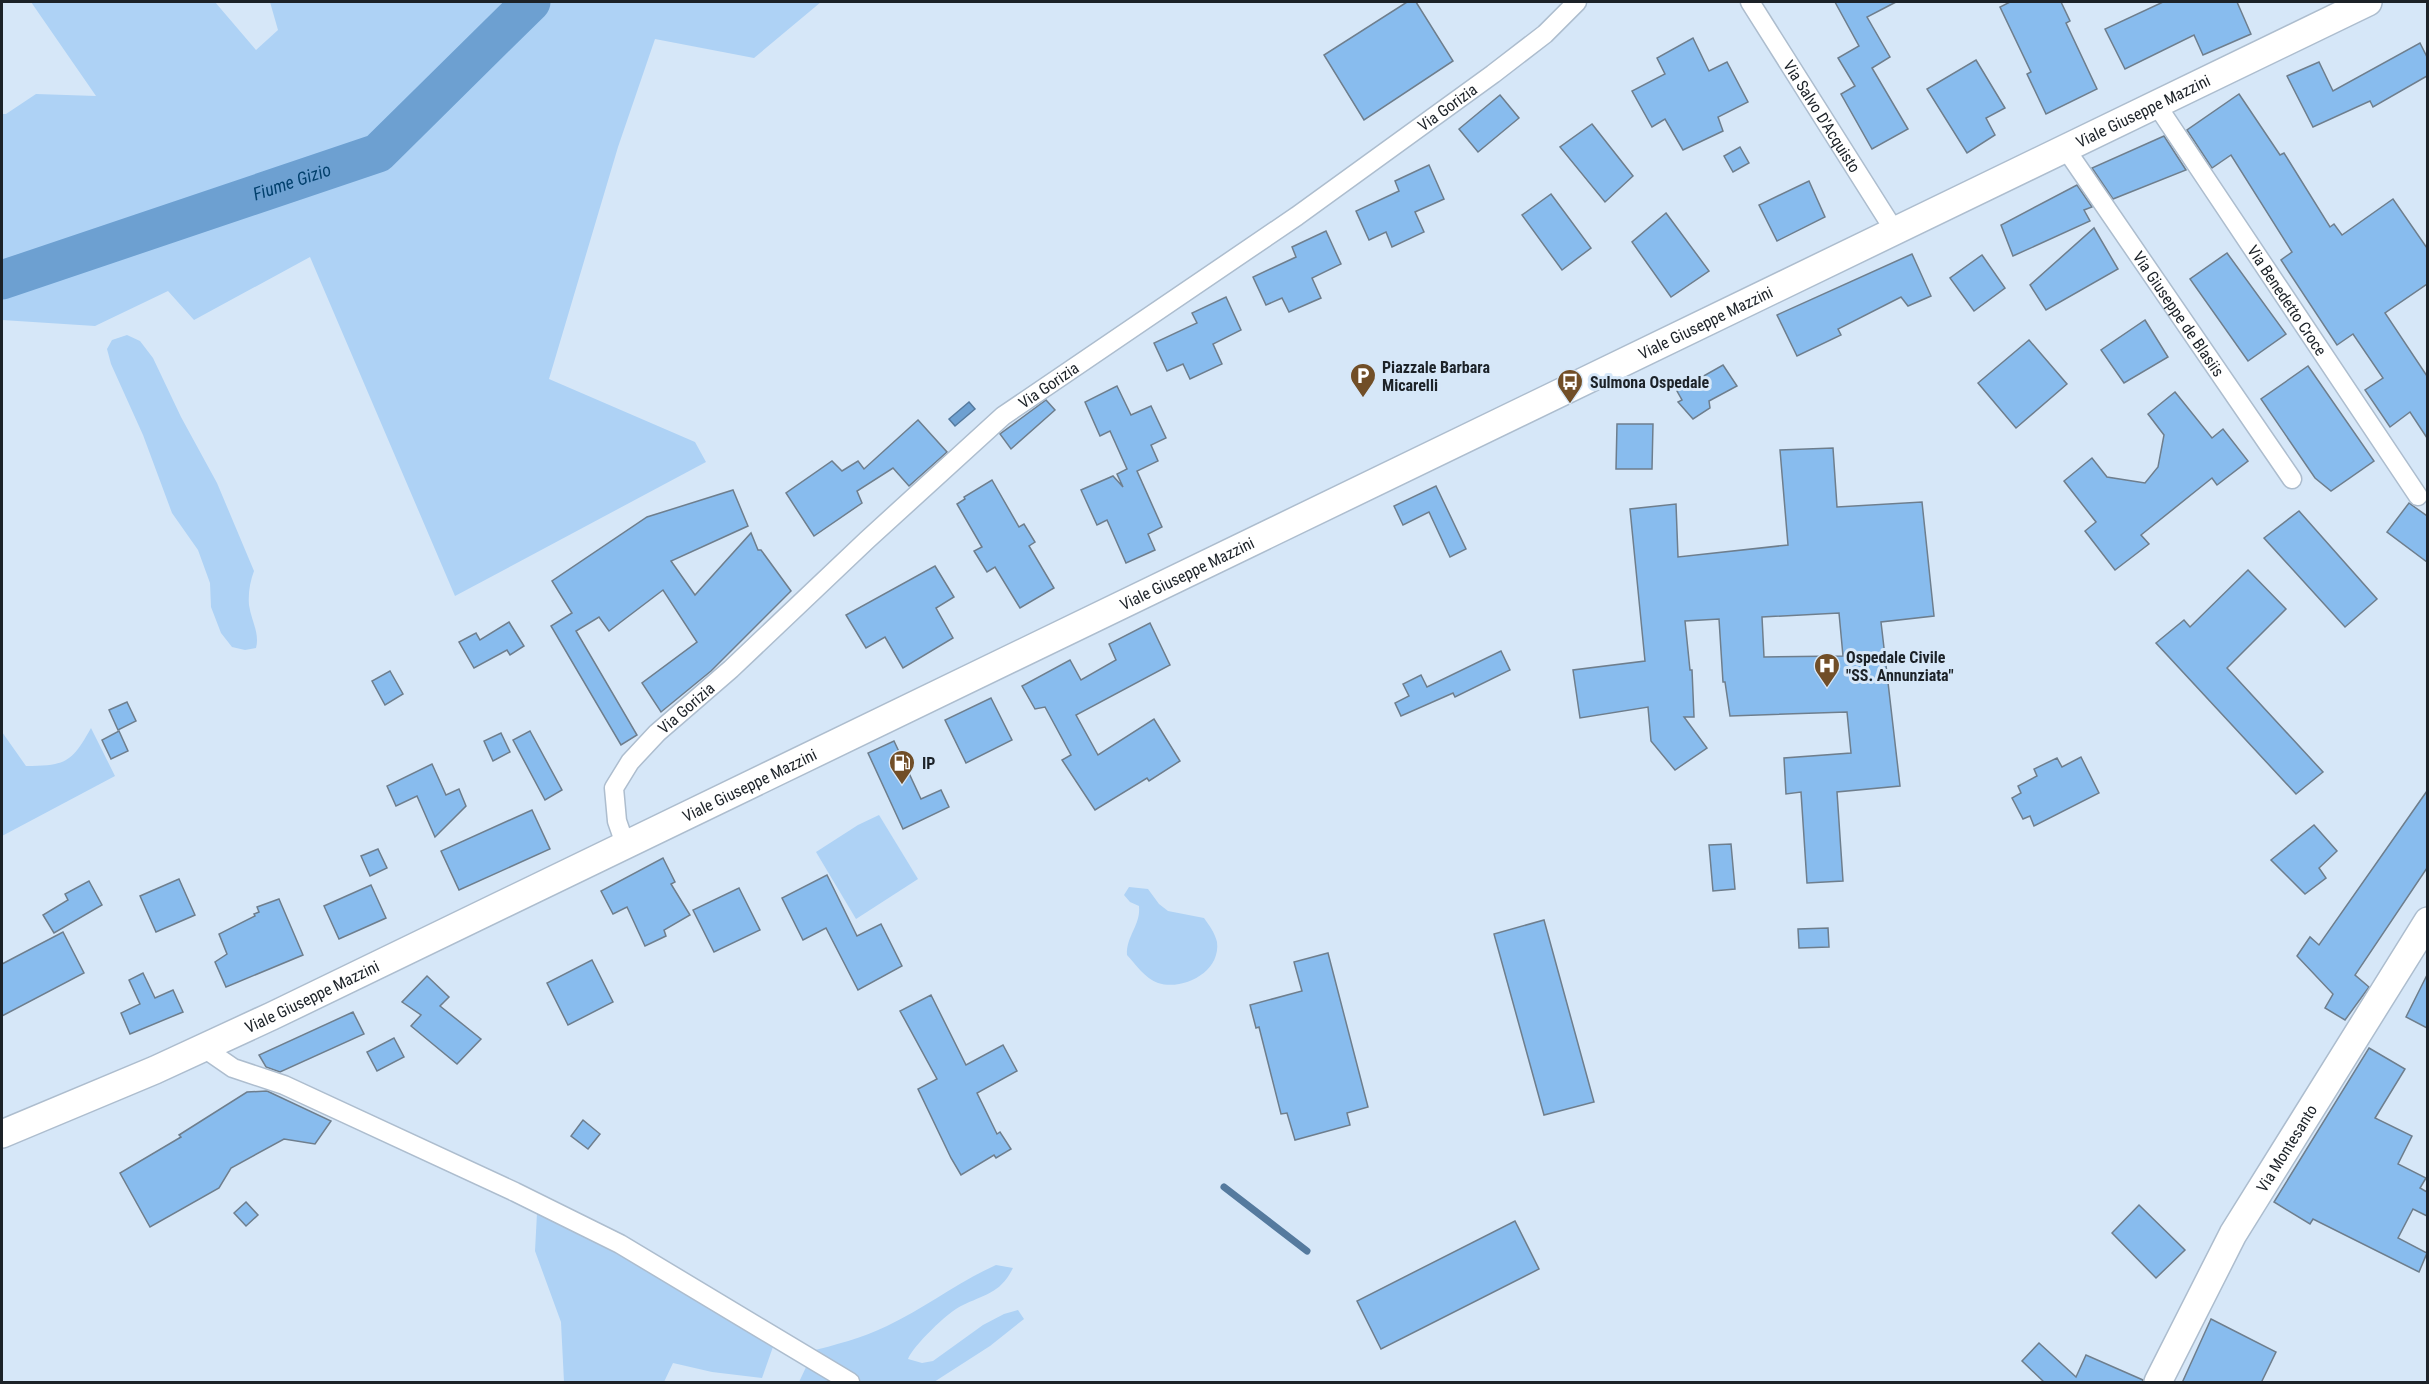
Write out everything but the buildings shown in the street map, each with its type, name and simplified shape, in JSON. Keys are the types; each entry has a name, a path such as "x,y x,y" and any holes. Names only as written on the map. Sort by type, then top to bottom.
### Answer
{"main road":[{"name":"Viale Giuseppe Mazzini","path":"2,1134 204,1047 2361,3"},
{"name":"Via Montesanto","path":"2158,1383 2233,1234 2427,921"}],"street":[{"name":"Via Gorizia","path":"625,844 616,820 614,788 619,776 635,756 1004,416 1297,216 1545,34 1577,2"},
{"name":"Via Salvo D'Acquisto","path":"1750,2 1894,230"},
{"name":"Via Benedetto Croce","path":"2156,104 2418,496"},
{"name":"Via Giuseppe de Blasiis","path":"2065,148 2292,479"},
{"path":"204,1047 233,1068 284,1085 620,1244 849,1383"}],"shaded area":[{"path":"31,2 215,2 256,50 278,30 270,2 821,2 754,58 655,39 618,147 549,379 695,442 706,462 455,596 310,257 194,320 168,291 95,326 2,320 2,114 6,114 36,94 96,96"},
{"path":"127,335 140,341 153,358 181,417 217,483 254,571 249,601 256,632 256,648 245,650 232,647 221,633 211,607 210,583 198,550 172,513 143,435 111,364 107,349 112,340"},
{"path":"969,402 975,409 955,426 949,419"},
{"path":"91,728 115,776 2,836 2,732 26,766 39,766 59,763 73,755"},
{"path":"879,815 918,879 856,919 816,852 858,825"},
{"path":"1129,887 1148,889 1159,904 1168,911 1204,918 1217,942 1217,953 1207,970 1189,981 1168,985 1154,981 1137,967 1127,955 1127,948 1139,913 1139,906 1130,902 1124,895"},
{"path":"537,1213 605,1241 774,1344 762,1378 712,1372 673,1363 664,1382 564,1382 561,1322 535,1251"},
{"path":"996,1265 1013,1268 1003,1283 948,1315 931,1330 908,1359 922,1363 933,1361 983,1325 1004,1314 1018,1310 1024,1319 990,1346 934,1382 861,1382 808,1352 858,1338 887,1326"},
{"path":"808,1363 841,1382 799,1382"}],"waterway":[{"name":"Fiume Gizio","path":"2,280 378,153 531,2"},
{"path":"1224,1187 1307,1251"}],"place":[{"name":"Piazzale Barbara Micarelli","path":"1363,399"},
{"name":"Sulmona Ospedale","path":"1570,405"},
{"name":"Ospedale Civile \"SS. Annunziata\"","path":"1827,689"},
{"name":"IP","path":"902,786"}]}
